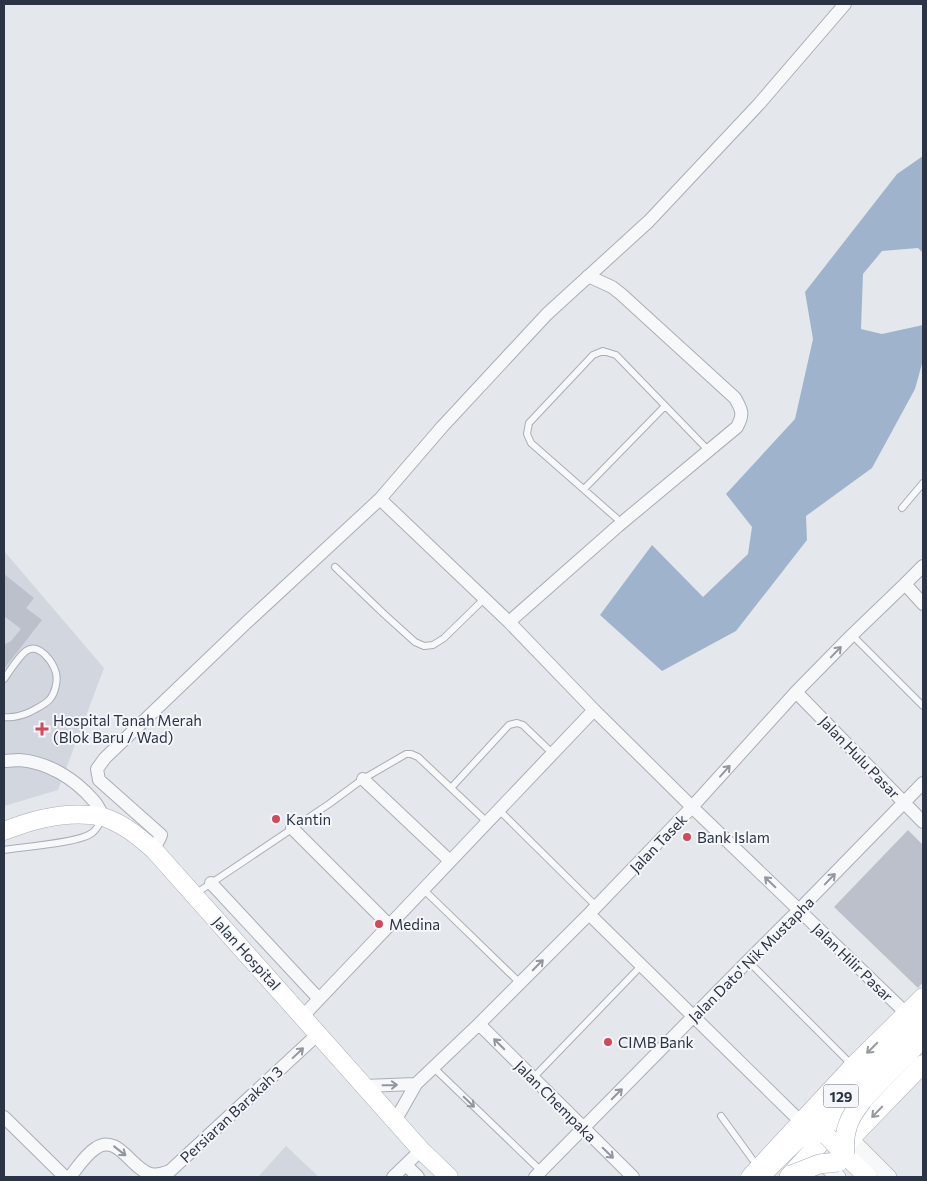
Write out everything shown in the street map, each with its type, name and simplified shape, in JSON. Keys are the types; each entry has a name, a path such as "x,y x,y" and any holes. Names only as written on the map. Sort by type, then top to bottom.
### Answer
{"main road":[{"name":"Jalan Hospital","path":"4,831 24,823 80,814 104,816 136,834 154,850 421,1150 449,1177"},
{"path":"775,1176 801,1122 854,1066 915,1015 923,997"},
{"name":"129","path":"775,1176 915,1015"},
{"path":"852,1177 822,1139 821,1129 923,1023"},
{"path":"775,1176 822,1139 923,1038"},
{"path":"775,1176 839,1160 923,1064"},
{"path":"839,1160 849,1120 863,1100"},
{"path":"839,1160 868,1177"}],"street":[{"path":"154,850 161,835 99,780 97,769 105,758 380,499 442,427 547,314 649,221 669,200 759,104 845,4"},
{"path":"509,622 737,426 741,418 741,408 735,398 621,294 612,287 588,276"},
{"name":"Jalan Hilir Pasar","path":"380,499 509,622 692,807 799,910 915,1015"},
{"name":"Jalan Tasek","path":"395,1121 416,1084 593,910 692,807 796,692 923,566"},
{"path":"905,584 923,604"},
{"name":"Jalan Hulu Pasar","path":"796,692 923,822"},
{"path":"303,1016 594,710"},
{"path":"4,762 18,760 36,762 52,769 68,778 95,801 104,816"},
{"path":"363,779 450,861"},
{"name":"Jalan Dato' Nik Mustapha","path":"538,1174 923,783"},
{"path":"292,828 389,925"},
{"path":"211,883 319,999"},
{"path":"593,910 641,966 801,1122"},
{"name":"Jalan Chempaka","path":"479,1024 633,1177"},
{"name":"Persiaran Barakah 3","path":"70,1177 88,1155 97,1147 106,1144 116,1147 142,1170 151,1174 161,1174 170,1171 318,1034"},
{"path":"364,1086 416,1084"},
{"path":"4,1117 65,1177"},
{"path":"393,1177 421,1150"},
{"path":"839,1160 889,1177"},
{"path":"406,1165 418,1177"}],"lane":[{"path":"622,523 531,442 527,434 529,424 593,355 603,351 616,355 708,450"},
{"path":"584,489 665,406"},
{"path":"902,508 923,483"},
{"path":"335,567 415,642 424,646 433,645 444,638 484,598"},
{"path":"852,636 923,706"},
{"path":"4,679 26,651 34,649 43,653 51,661 57,675 55,690 49,700 41,707 23,715 11,718 4,717"},
{"path":"451,788 509,725 517,723 523,725 552,753"},
{"path":"194,894 363,779 406,754 418,757 487,822"},
{"path":"499,810 593,910"},
{"path":"4,850 78,839 90,834 99,826 104,816"},
{"path":"423,889 520,983"},
{"path":"748,961 854,1066"},
{"path":"533,1078 641,966"},
{"path":"434,1068 538,1174"},
{"path":"721,1116 775,1176"}],"shaded area":[{"name":"Hospital Tanah Merah (Blok Baru / Wad)","path":"4,551 104,668 58,790 4,806"},
{"path":"286,1146 319,1177 258,1177"}],"water":[{"path":"923,156 923,253 918,248 882,251 863,274 861,329 882,334 923,325 923,360 915,389 872,468 806,516 807,540 736,631 662,671 600,615 652,545 703,597 748,554 752,527 726,494 795,419 813,339 805,292 897,174"}],"building":[{"path":"4,574 34,598 26,608 42,620 4,669 4,645 11,641 21,629 4,616"},
{"path":"908,830 923,845 923,982 918,988 834,907"}],"place":[{"name":"Hospital Tanah Merah (Blok Baru / Wad)","path":"42,729"},
{"name":"Kantin","path":"276,819"},
{"name":"Bank Islam","path":"687,837"},
{"name":"Medina","path":"379,924"},
{"name":"CIMB Bank","path":"608,1042"}]}
